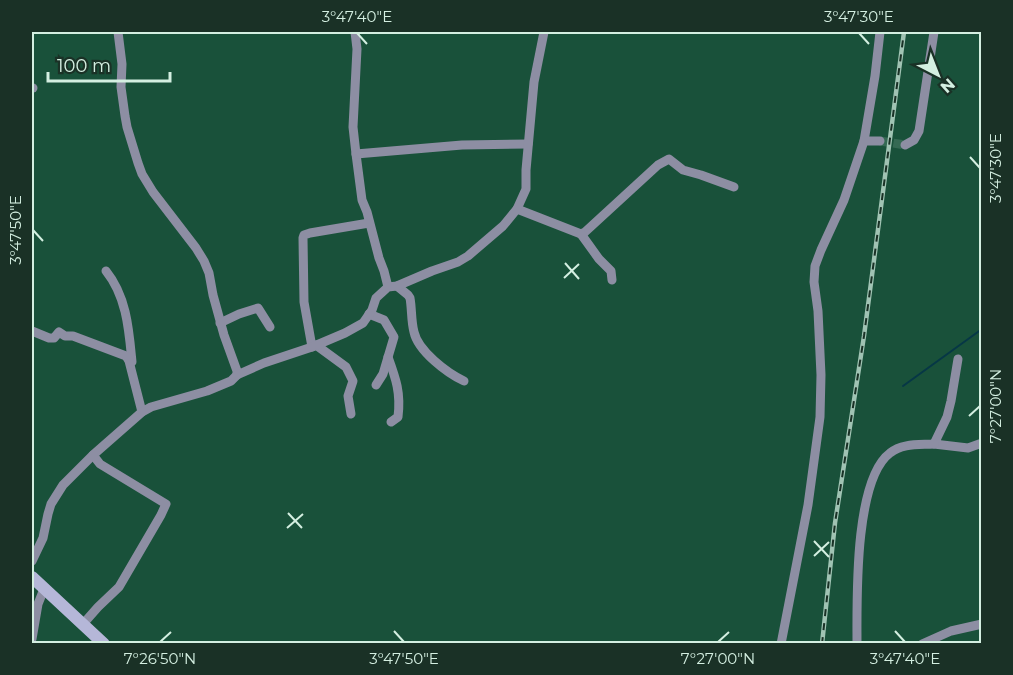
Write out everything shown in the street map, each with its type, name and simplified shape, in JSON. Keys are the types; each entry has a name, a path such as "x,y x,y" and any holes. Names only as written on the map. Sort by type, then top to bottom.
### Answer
{"street":[{"path":"118,32 125,116 138,163 153,192 204,261 209,273 220,323 237,375"},
{"path":"355,32 357,49 353,128 362,200 378,258 392,286 410,298 414,335 439,366 464,381"},
{"path":"32,561 43,538 48,514 63,485 142,412 151,407 207,391 264,363 345,333 363,322 376,298 392,286 458,262 503,226 517,209 526,189 534,82 544,32"},
{"path":"782,644 808,506 820,417 821,375 818,311 814,282 815,266 844,200 864,141 880,32"},
{"path":"905,145 915,140 919,131 934,32"},
{"path":"864,141 880,141"},
{"path":"356,154 462,145 528,144"},
{"path":"581,234 666,159 678,168 734,187"},
{"path":"517,209 581,234 611,271 612,280"},
{"path":"351,414 348,396 352,381 346,367 314,346 304,302 303,238 304,235 369,223"},
{"path":"106,272 115,282 128,324 133,379"},
{"path":"220,323 258,308 270,327"},
{"path":"369,314 384,320 394,337 383,374 376,385"},
{"path":"32,331 49,338 54,338 60,332 126,356 142,412"},
{"path":"388,357 395,376 400,402 398,417 391,422"},
{"path":"934,444 948,417 958,359"},
{"path":"856,644 861,532 867,498 874,474 881,462 897,448 908,445 934,444 968,448 981,443"},
{"path":"83,624 119,587 166,504 100,464 93,455"},
{"path":"32,577 104,644"},
{"path":"32,639 38,604 44,589"},
{"path":"922,644 951,631 981,624"}],"waterway":[{"path":"903,386 982,329"}],"tunnel":[{"path":"880,141 905,145"}],"railway":[{"path":"822,644 835,523 864,336 904,32"}]}
